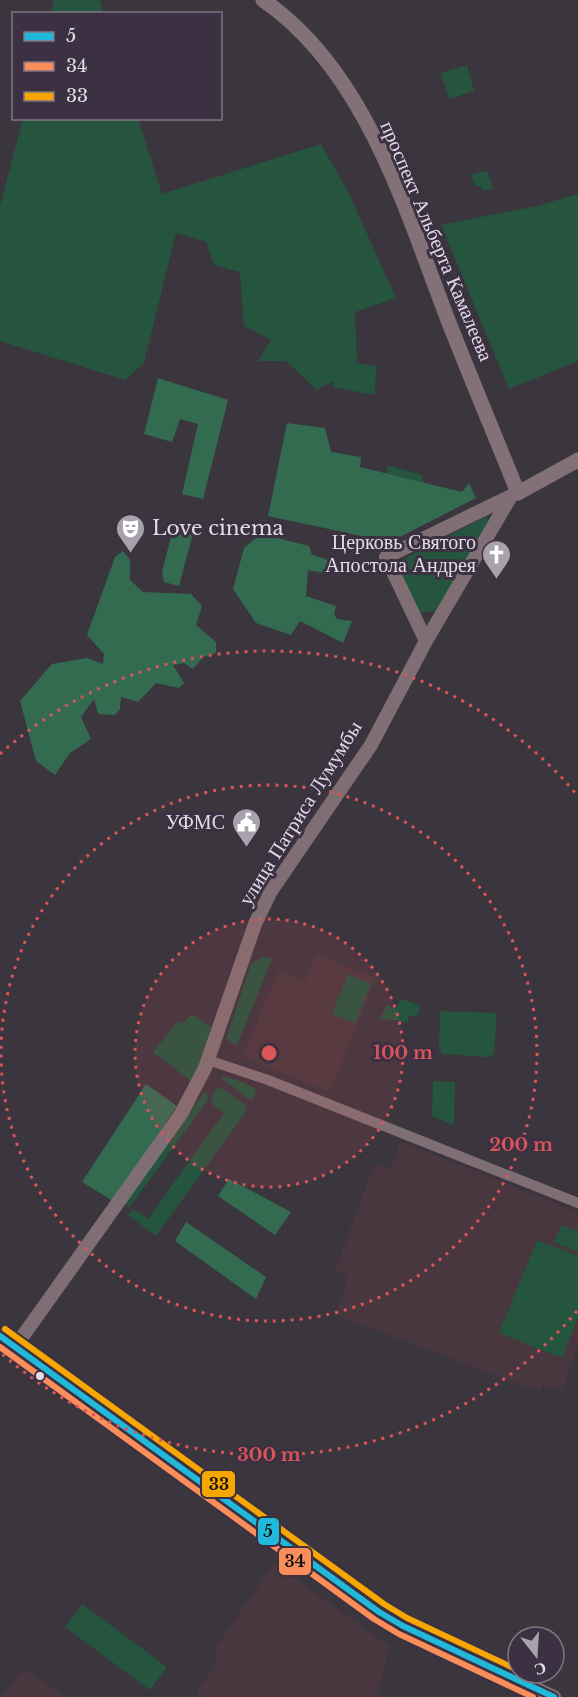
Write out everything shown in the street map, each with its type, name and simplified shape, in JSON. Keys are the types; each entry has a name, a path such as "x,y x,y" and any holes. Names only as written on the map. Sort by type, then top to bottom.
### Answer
{"main road":[{"name":"проспект Альберта Камалеева","path":"263,0 281,13 321,53 343,81 383,156 514,494"},
{"path":"514,494 578,460"}],"street":[{"path":"426,641 386,557 514,494"},
{"name":"улица Патриса Лумумбы","path":"15,1347 180,1116 208,1060 255,924 271,891 370,745 426,641 514,494"},
{"path":"413,613 424,618 440,617"},
{"path":"208,1060 268,1080 578,1203"},
{"path":"0,1336 379,1612 403,1626 554,1697"}],"shaded area":[{"path":"316,954 376,978 330,1092 243,1057 278,971 305,981"},
{"path":"400,1141 578,1212 578,1345 562,1391 543,1385 540,1392 336,1315 348,1275 335,1271 374,1164 391,1169"},
{"path":"274,1563 390,1647 379,1697 198,1697 198,1689 216,1666 216,1647"},
{"path":"23,1669 67,1697 1,1697"}],"green space":[{"path":"54,0 100,0 104,12 51,12"},
{"path":"467,65 474,91 449,99 441,73"},
{"path":"23,120 138,120 162,194 321,144 350,196 396,298 355,312 357,363 376,366 375,395 333,387 333,381 317,390 286,361 258,361 271,340 244,326 240,272 214,265 206,242 176,233 144,363 125,380 0,341 0,206"},
{"path":"483,171 488,173 493,188 484,191 480,186 475,186 471,175"},
{"path":"578,194 578,361 509,389 441,225 537,206"},
{"path":"158,378 228,400 203,499 182,494 198,424 180,419 172,442 144,434"},
{"path":"287,423 325,428 331,452 361,457 360,467 462,492 469,483 476,498 390,542 268,516"},
{"path":"388,465 422,475 424,491 378,507"},
{"path":"487,516 488,523 436,611 417,613 397,566 402,560"},
{"path":"173,529 193,533 179,586 164,582 162,572"},
{"path":"261,534 309,546 312,555 339,563 334,575 308,570 306,596 336,606 334,614 337,619 352,621 343,643 300,621 291,635 256,623 233,589 244,548"},
{"path":"123,551 130,560 130,580 143,592 191,594 202,606 196,625 216,642 216,653 203,657 193,669 184,663 173,665 184,683 179,688 156,683 138,702 121,697 120,709 115,715 98,714 94,699 81,717 91,739 70,753 55,775 36,761 20,701 52,664 87,658 103,664 104,654 87,635 115,557"},
{"path":"264,957 272,959 237,1045 226,1039 251,964"},
{"path":"348,974 371,984 355,1023 332,1014"},
{"path":"401,999 421,1006 417,1016 408,1016 408,1022 380,1019 387,1005 396,1008"},
{"path":"440,1011 497,1013 494,1054 489,1057 442,1054 439,1048"},
{"path":"192,1014 214,1029 195,1084 153,1052 178,1021 182,1024"},
{"path":"222,1076 243,1082 257,1090 252,1101 221,1078"},
{"path":"433,1081 455,1082 454,1125 432,1116"},
{"path":"146,1084 177,1106 113,1201 82,1182"},
{"path":"218,1086 243,1103 246,1108 245,1113 156,1236 128,1215 133,1209 148,1219 224,1113 210,1102"},
{"path":"203,1093 206,1093 208,1100 129,1208 125,1203"},
{"path":"229,1179 291,1212 275,1235 218,1196"},
{"path":"186,1222 266,1277 256,1299 175,1241"},
{"path":"561,1225 578,1231 578,1252 554,1242"},
{"path":"537,1240 578,1256 578,1317 562,1358 499,1333"},
{"path":"82,1604 167,1667 150,1690 65,1627"}],"transit line":[{"name":"33","path":"5,1329 384,1604 407,1618 506,1664"},
{"name":"5","path":"0,1336 379,1612 403,1626 554,1697"},
{"name":"34","path":"0,1347 374,1619 399,1634 533,1697"}],"place":[{"name":"Love cinema","path":"131,554"},
{"name":"Церковь Святого Апостола Андрея","path":"497,580"},
{"name":"УФМС","path":"246,848"}]}
